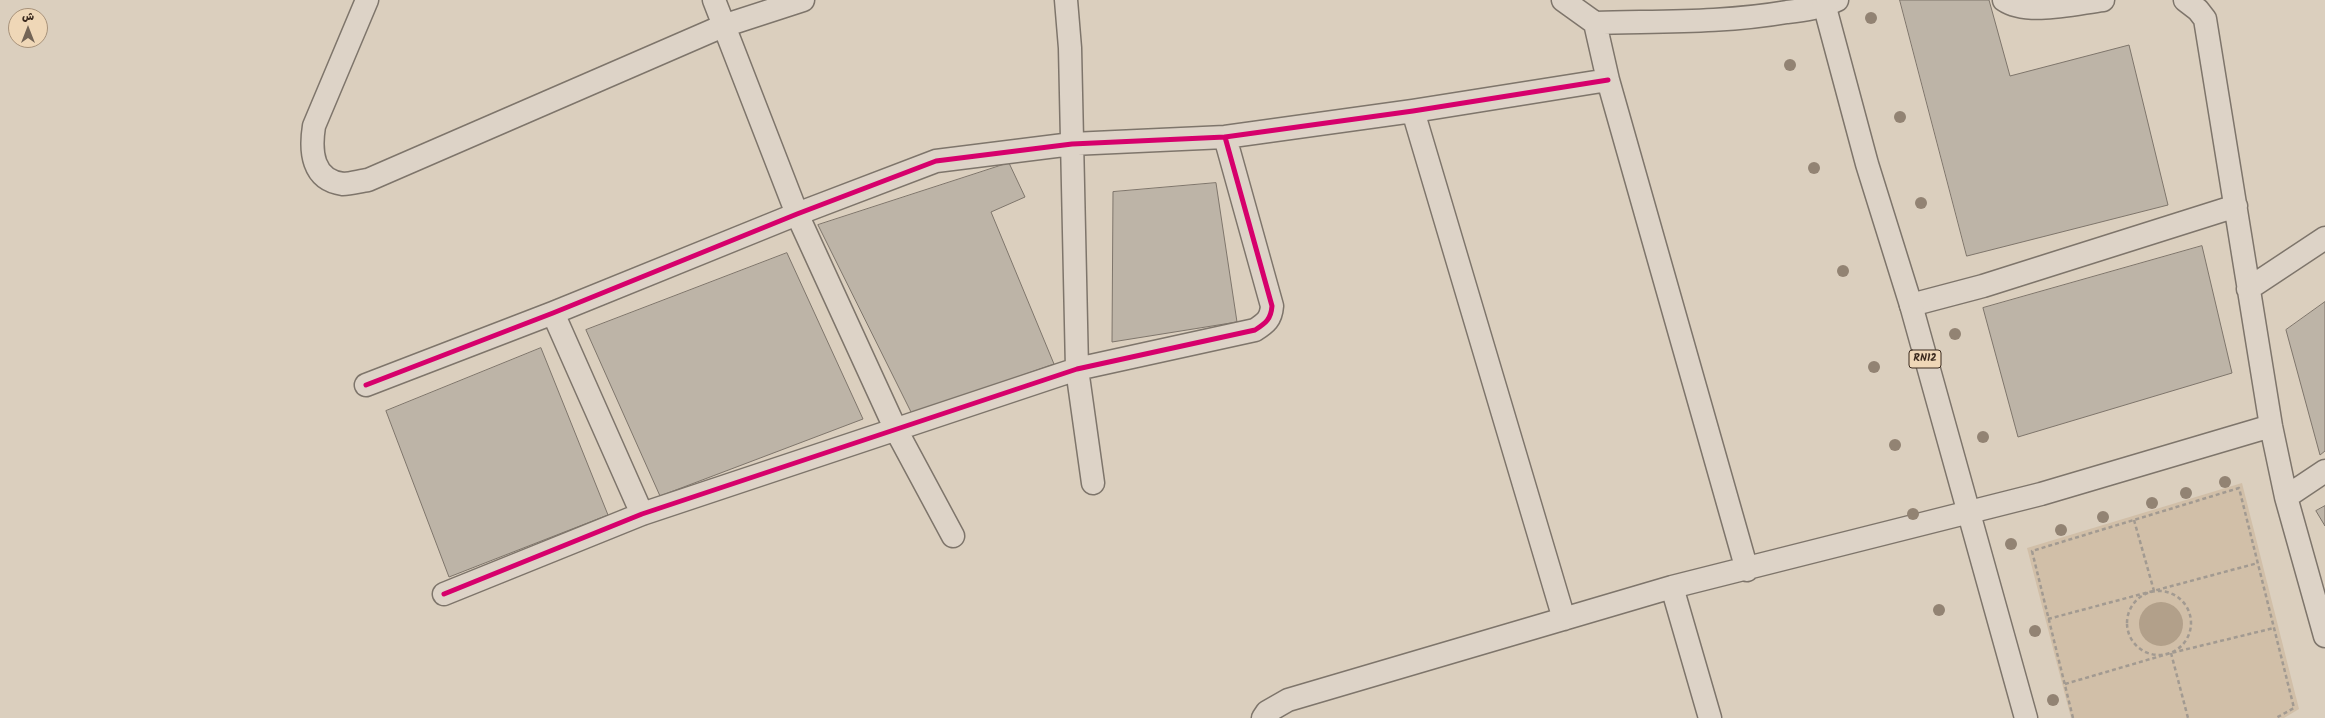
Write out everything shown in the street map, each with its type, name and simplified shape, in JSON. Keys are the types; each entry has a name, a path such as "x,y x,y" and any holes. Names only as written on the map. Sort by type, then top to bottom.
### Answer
{"street":[{"path":"367,0 314,126 311,144 315,167 329,180 345,184 368,180 723,26 803,0"},
{"path":"714,0 797,214 895,428 953,536"},
{"path":"1066,0 1070,48 1077,369 1094,483"},
{"path":"1564,0 1595,23 1724,20 1770,15 1828,2"},
{"path":"2004,0 2012,6 2029,8 2104,0"},
{"path":"2185,0 2198,10 2205,19 2271,426 2286,496 2325,636"},
{"name":"RN12","path":"1828,2 1867,164 1911,305 2026,718"},
{"path":"1595,23 1608,80 1747,570"},
{"path":"366,385 553,314 797,214 936,162 1072,144 1224,137 1413,111 1608,80"},
{"path":"1413,111 1564,618"},
{"path":"444,594 642,514 895,428 1077,369 1255,330 1265,324 1271,316 1272,306 1224,137"},
{"path":"1911,305 1983,286 2236,206"},
{"path":"2248,289 2325,238"},
{"path":"553,314 642,514"},
{"path":"1263,718 1267,712 1288,700 1564,618 1672,588 2041,494 2271,426"},
{"path":"2286,496 2325,471"},
{"path":"1672,588 1710,718"}],"path":[{"path":"2073,718 2032,551 2239,488 2294,708 2276,718"},
{"path":"2134,520 2154,592"},
{"path":"2048,618 2154,592 2258,563"},
{"path":"2164,591 2175,594 2189,609 2192,620 2191,630 2187,640 2171,653 2156,655 2149,653 2136,644 2128,631 2128,616 2135,602 2140,597 2154,592 2164,591"},
{"path":"2065,684 2171,653 2274,628"},
{"path":"2171,653 2188,718"}],"shaded area":[{"path":"2242,483 2299,709 2284,718 2071,718 2027,548"},
{"path":"2165,602 2170,603 2177,608 2182,615 2182,633 2177,640 2170,645 2157,646 2152,645 2145,640 2140,633 2139,620 2140,615 2145,608 2152,603"}],"building":[{"path":"1900,0 1989,0 2010,76 2129,45 2168,205 1967,256"},
{"path":"1009,163 1025,197 991,212 1054,364 912,414 818,225"},
{"path":"1216,183 1237,322 1112,342 1113,192"},
{"path":"2202,246 2232,373 2018,437 1983,308"},
{"path":"787,253 863,419 660,496 586,330"},
{"path":"2325,302 2325,451 2320,455 2286,330"},
{"path":"541,348 608,515 449,577 386,411"},
{"path":"2325,506 2325,526 2316,511"}],"cycle path":[{"path":"366,385 553,313 797,214 936,161 1072,144 1225,137 1413,111 1608,80"},
{"path":"444,594 642,514 1077,369 1255,330 1267,320 1272,306 1225,137"}]}
